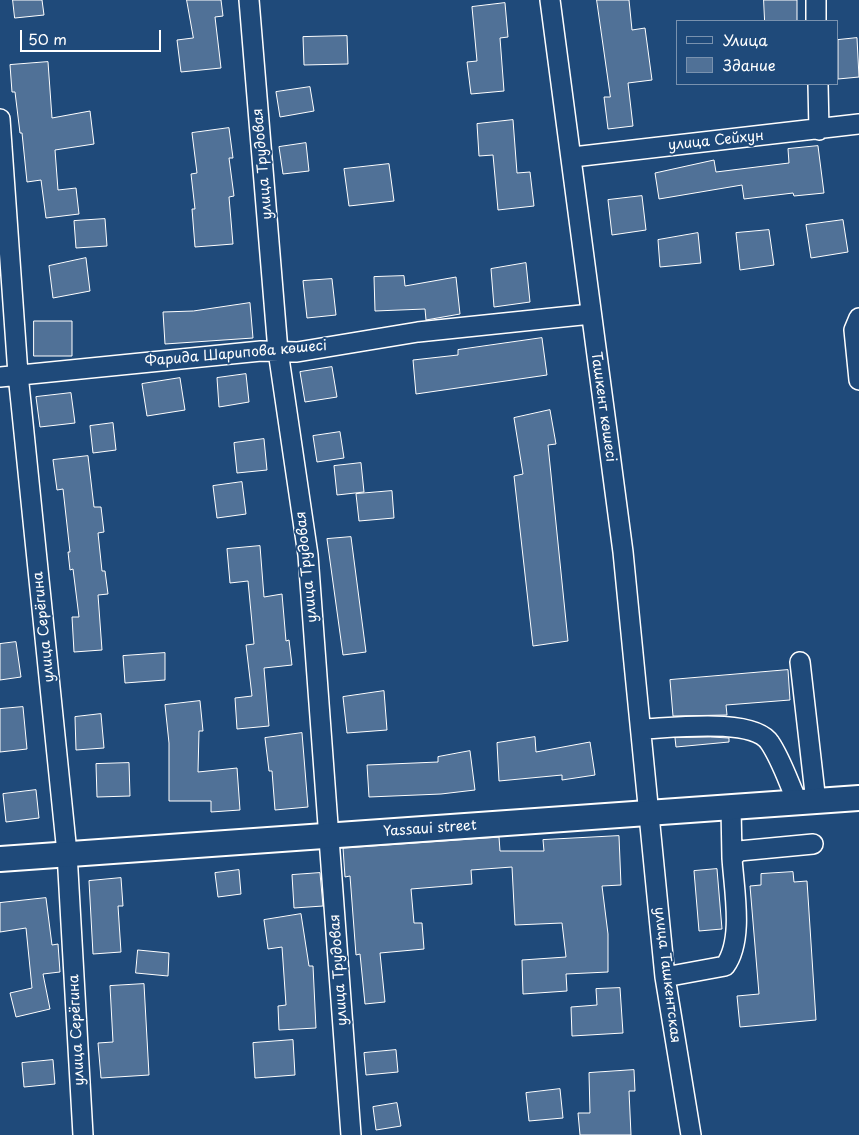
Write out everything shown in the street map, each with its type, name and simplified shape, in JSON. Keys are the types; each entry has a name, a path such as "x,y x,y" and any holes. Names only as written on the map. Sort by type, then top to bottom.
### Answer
{"main road":[{"name":"Yassaui street","path":"0,859 859,798"}],"street":[{"name":"улица Трудовая","path":"250,0 278,351 308,555 352,1135"},
{"name":"Ташкент көшесі","path":"550,0 573,156 591,314 623,552 650,814"},
{"path":"816,0 816,20"},
{"path":"818,85 819,130"},
{"name":"улица Серёгина","path":"0,119 9,376 67,853 83,1135"},
{"name":"улица Сейхун","path":"573,156 819,130 859,124"},
{"name":"Фарида Шарипова көшесі","path":"9,376 278,351 297,352 418,332 591,314"},
{"path":"859,318 854,330 859,380"},
{"path":"800,662 807,802"},
{"path":"642,729 729,726 756,731 770,742 807,802"},
{"path":"665,977 725,966 733,956 736,940 731,808"},
{"name":"улица Ташкентская","path":"650,814 665,977 691,1135"},
{"path":"732,858 739,851 813,844"}],"building":[{"path":"13,0 42,0 44,15 15,18"},
{"path":"187,0 221,0 223,16 215,17 221,68 181,72 177,40 193,38"},
{"path":"597,0 629,0 632,30 645,28 652,80 628,83 633,126 608,129 604,97 610,97"},
{"path":"764,0 797,0 797,20 765,20"},
{"path":"505,3 508,37 500,38 504,91 471,94 467,62 477,61 472,7"},
{"path":"347,36 348,64 304,65 303,37"},
{"path":"857,38 859,77 839,79 839,40"},
{"path":"48,62 52,118 90,111 94,144 55,150 58,190 76,188 79,214 46,218 41,180 27,182 22,133 20,133 15,92 12,92 10,65"},
{"path":"310,87 314,111 280,117 276,92"},
{"path":"513,120 517,173 530,172 534,206 498,210 493,155 479,156 477,124"},
{"path":"229,128 233,158 229,158 234,196 229,197 233,244 195,247 192,209 195,209 191,174 197,173 192,133"},
{"path":"306,143 309,171 283,174 279,147"},
{"path":"818,146 824,193 794,196 793,193 744,199 742,185 659,199 655,173 714,160 716,172 789,163 788,149"},
{"path":"389,164 394,201 349,206 344,169"},
{"path":"642,196 646,230 612,235 608,200"},
{"path":"105,219 107,246 76,248 74,221"},
{"path":"843,220 848,252 811,258 806,225"},
{"path":"769,230 774,265 740,270 736,233"},
{"path":"698,233 701,263 660,267 658,240"},
{"path":"86,258 90,291 53,298 49,266"},
{"path":"526,263 530,302 494,307 491,269"},
{"path":"404,276 405,286 456,277 460,314 426,320 425,309 375,311 374,277"},
{"path":"332,279 336,315 307,318 303,281"},
{"path":"250,303 253,338 165,344 163,312 193,311"},
{"path":"34,321 72,321 72,356 34,356"},
{"path":"542,338 547,375 416,394 413,360 458,355 458,350"},
{"path":"332,367 337,397 305,402 300,372"},
{"path":"246,374 249,402 219,407 217,378"},
{"path":"180,378 185,410 147,416 142,384"},
{"path":"71,393 75,423 40,427 36,397"},
{"path":"550,410 556,444 548,445 568,641 533,646 514,476 523,474 514,418"},
{"path":"113,423 116,450 93,453 90,426"},
{"path":"340,432 344,458 317,462 313,436"},
{"path":"264,439 267,470 237,473 234,443"},
{"path":"88,456 94,507 101,507 104,532 98,533 102,571 105,571 108,594 98,595 102,650 74,652 72,617 79,617 73,569 70,570 68,552 70,552 63,489 57,490 53,460"},
{"path":"361,463 364,492 337,495 334,466"},
{"path":"242,482 246,514 217,518 213,486"},
{"path":"392,491 394,518 359,521 356,494"},
{"path":"351,537 366,652 343,655 327,539"},
{"path":"260,546 264,597 282,594 286,641 289,640 292,665 264,668 269,726 237,729 235,698 252,696 246,645 254,644 248,581 230,583 227,549"},
{"path":"16,642 21,677 0,680 0,644"},
{"path":"165,653 165,680 125,683 123,656"},
{"path":"788,670 790,700 726,705 727,715 673,716 670,680"},
{"path":"384,691 387,730 347,733 343,697"},
{"path":"200,701 203,731 199,731 198,772 237,768 240,810 211,812 211,801 169,801 169,743 165,705"},
{"path":"23,707 27,749 0,752 0,709"},
{"path":"101,714 104,748 76,750 75,717"},
{"path":"302,733 308,807 275,810 272,771 269,771 265,738"},
{"path":"535,737 536,752 590,742 595,775 562,780 562,775 499,781 497,743"},
{"path":"675,738 729,738 729,742 676,747"},
{"path":"470,751 475,790 441,794 369,797 367,765 438,762 438,757"},
{"path":"129,763 130,796 97,797 96,764"},
{"path":"36,790 39,818 6,822 3,794"},
{"path":"619,836 621,885 602,886 608,934 608,972 566,974 567,991 523,994 522,960 566,957 562,923 515,925 512,867 471,870 472,884 411,889 414,923 422,923 424,949 380,953 385,1002 365,1004 360,954 356,955 350,876 345,877 343,848 499,837 500,851 544,851 543,840"},
{"path":"717,869 722,929 699,931 694,871"},
{"path":"239,870 241,894 218,897 215,873"},
{"path":"793,872 794,882 807,881 816,1020 740,1027 737,996 759,994 750,886 761,885 761,874"},
{"path":"320,873 323,906 294,908 292,875"},
{"path":"121,878 123,906 118,906 121,952 93,954 89,881"},
{"path":"46,898 52,945 58,944 60,972 43,974 50,1009 16,1017 10,993 32,988 26,928 0,932 0,903"},
{"path":"301,914 309,966 313,966 316,1028 279,1030 278,1006 286,1005 282,947 268,949 264,920"},
{"path":"138,950 169,953 168,976 136,973"},
{"path":"144,984 149,1075 101,1078 98,1043 113,1042 110,986"},
{"path":"620,988 623,1033 572,1036 571,1007 597,1005 596,989"},
{"path":"293,1040 295,1075 255,1078 253,1043"},
{"path":"396,1050 398,1072 366,1075 364,1053"},
{"path":"53,1060 55,1084 24,1087 22,1063"},
{"path":"634,1070 635,1091 629,1091 631,1135 580,1135 578,1113 590,1113 589,1073"},
{"path":"560,1089 563,1118 529,1121 526,1093"},
{"path":"397,1103 401,1126 376,1130 373,1107"}]}
